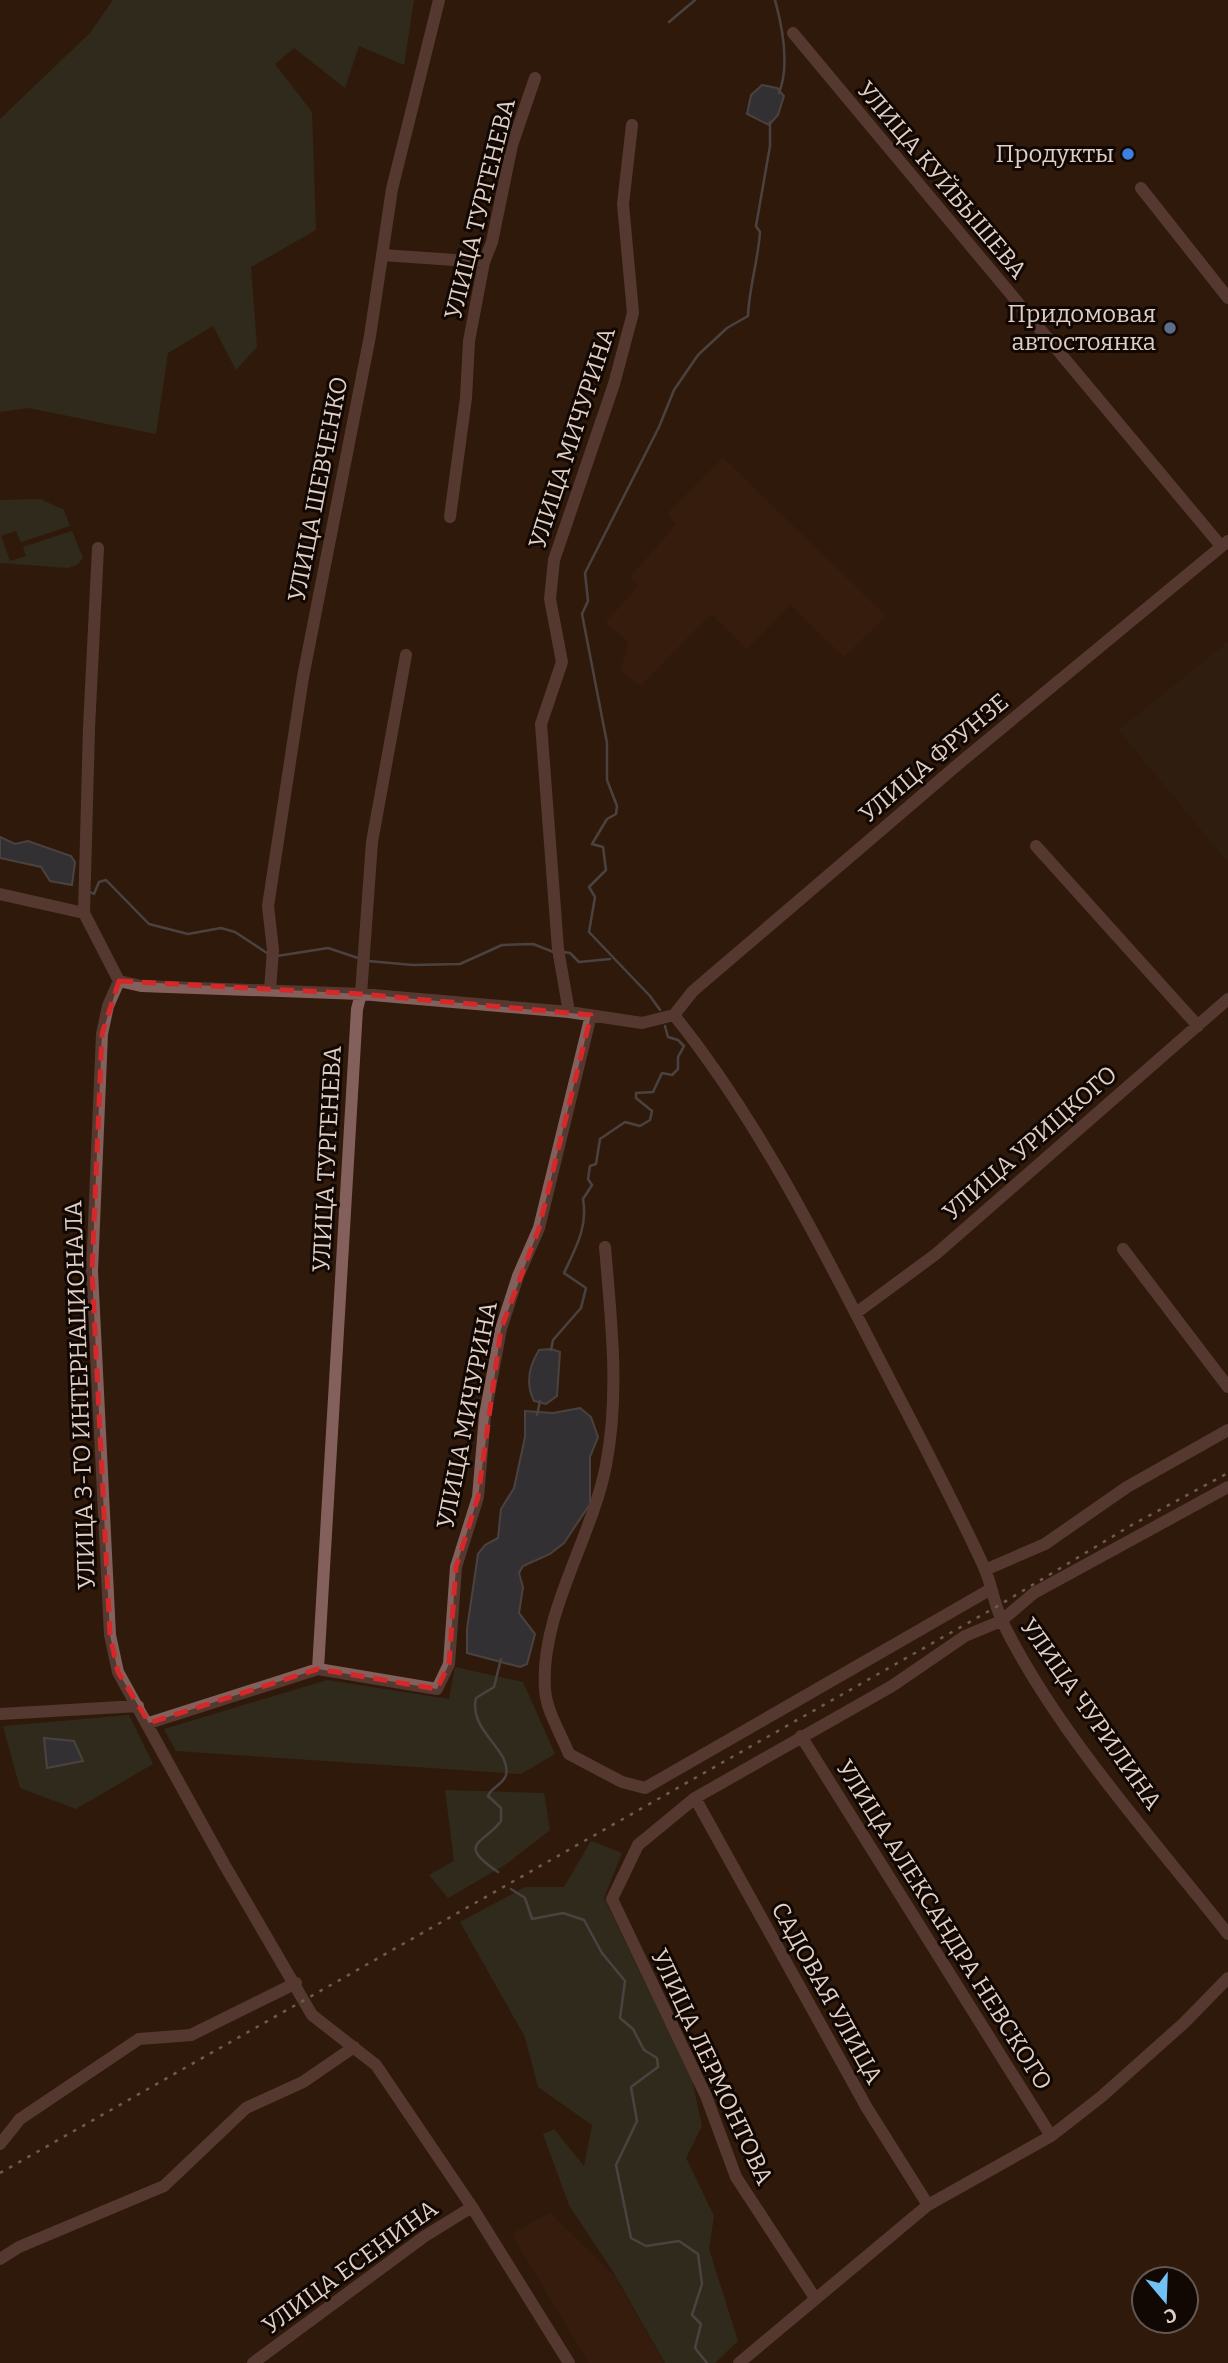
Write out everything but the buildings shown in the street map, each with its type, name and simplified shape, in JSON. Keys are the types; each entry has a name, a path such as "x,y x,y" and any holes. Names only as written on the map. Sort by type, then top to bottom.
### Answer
{"street":[{"name":"УЛИЦА ШЕВЧЕНКО","path":"270,990 273,950 268,906 303,677 370,336 392,189 439,0"},
{"name":"УЛИЦА КУЙБЫШЕВА","path":"793,33 1225,543"},
{"name":"УЛИЦА ТУРГЕНЕВА","path":"450,517 466,398 469,341 484,262 492,242 512,145 535,78"},
{"name":"УЛИЦА МИЧУРИНА","path":"569,1012 558,948 541,724 562,662 550,600 554,560 614,384 633,313 623,204 632,125"},
{"path":"1141,188 1228,298"},
{"path":"382,255 484,262"},
{"name":"УЛИЦА ФРУНЗЕ","path":"674,1015 703,982 962,761 1225,543"},
{"path":"98,548 84,913 119,981 141,986 361,994 569,1012 642,1023 674,1015"},
{"name":"УЛИЦА ТУРГЕНЕВА","path":"318,1669 357,1009 361,994 372,842 406,656"},
{"path":"1036,846 1198,1026"},
{"path":"0,894 84,913"},
{"name":"УЛИЦА 3-ГО ИНТЕРНАЦИОНАЛА","path":"119,981 108,1006 102,1034 92,1270 110,1635 118,1672 149,1723 224,1864 296,1983 312,2015 376,2065 472,2207 569,2363"},
{"name":"УЛИЦА УРИЦКОГО","path":"856,1313 936,1254 1228,999"},
{"name":"УЛИЦА МИЧУРИНА","path":"318,1669 438,1689 449,1664 456,1567 478,1497 485,1415 501,1329 539,1228 591,1015"},
{"name":"УЛИЦА ЧУРИЛИНА","path":"674,1015 715,1067 786,1184 856,1313 985,1570 1002,1621 1019,1653 1088,1756 1228,1934"},
{"path":"605,1247 613,1338 607,1462 597,1505 546,1644 545,1692 569,1754 611,1777 645,1788 991,1589"},
{"path":"1123,1249 1228,1387"},
{"path":"985,1570 1045,1544 1127,1487 1228,1430"},
{"path":"695,1798 892,1686 965,1636 1002,1621 1034,1593 1228,1487"},
{"path":"149,1723 318,1669"},
{"path":"0,1714 138,1706"},
{"name":"УЛИЦА АЛЕКСАНДРА НЕВСКОГО","path":"801,1736 1051,2136"},
{"name":"УЛИЦА ЛЕРМОНТОВА","path":"695,1798 638,1844 612,1899 706,2096 736,2177 815,2298"},
{"name":"САДОВАЯ УЛИЦА","path":"695,1798 867,2108 928,2205"},
{"path":"739,2363 928,2205 1051,2136 1153,2051 1228,1978"},
{"path":"0,2144 20,2119 139,2039 191,2035 296,1983"},
{"path":"0,2259 19,2248 164,2186 246,2108 303,2082 355,2047"},
{"name":"УЛИЦА ЕСЕНИНА","path":"253,2363 425,2236 472,2207"}],"highlighted area":[{"path":"119,981 361,994 591,1015 539,1228 501,1329 478,1497 456,1567 449,1664 437,1689 318,1669 149,1723 118,1672 110,1635 92,1271 102,1034"}],"shaded area":[{"path":"723,458 886,616 844,657 790,605 747,649 711,614 640,686 621,670 628,642 606,622 638,586 630,577 676,525 667,514"},
{"path":"1228,642 1228,862 1119,730"},
{"path":"550,2213 615,2277 664,2363 589,2363 512,2234"}],"green space":[{"path":"113,0 414,0 404,65 359,46 345,88 294,48 275,64 312,112 316,230 251,267 257,347 236,370 213,326 168,353 156,434 29,408 0,412 0,119 90,33"},
{"path":"40,499 64,510 70,526 21,542 16,531 1,536 10,561 26,556 23,547 72,531 83,558 77,565 68,568 0,563 0,500"},
{"path":"455,1667 523,1682 555,1754 521,1774 176,1751 164,1729 327,1680 449,1699"},
{"path":"129,1715 153,1764 76,1809 20,1788 3,1726"},
{"path":"445,1790 544,1793 550,1830 505,1865 448,1898 429,1875 454,1861"},
{"path":"591,1841 622,1853 604,1898 692,2080 702,2126 686,2158 714,2216 709,2249 738,2341 715,2363 665,2363 612,2270 569,2205 543,2134 554,2129 584,2166 592,2125 538,2087 525,2037 460,1922 525,1887 564,1887"}],"water":[{"path":"762,85 777,88 784,96 778,115 769,125 747,114 751,95"},
{"path":"0,837 15,844 28,841 71,856 75,862 72,885 50,881 41,867 0,858"},
{"path":"551,1349 560,1352 557,1396 546,1404 534,1401 529,1375 539,1350"},
{"path":"580,1408 591,1417 598,1437 590,1457 590,1504 564,1543 550,1554 523,1566 519,1573 523,1587 519,1613 535,1634 527,1664 520,1667 467,1653 467,1629 478,1554 485,1545 498,1538 501,1509 514,1488 525,1437 525,1411 553,1413"},
{"path":"44,1738 74,1741 83,1761 47,1768"}],"waterway":[{"path":"669,22 695,0"},
{"path":"775,0 785,59 779,93"},
{"path":"660,1010 589,932 595,897 589,887 606,870 603,847 592,844 607,819 616,814 617,806 607,780 607,743 582,614 588,601 585,573 659,427 674,390 698,355 727,328 748,316 760,232 756,226 770,146 770,122"},
{"path":"88,891 94,894 99,882 106,880 149,924 188,934 221,928 235,932 267,953"},
{"path":"368,961 413,965 460,964 502,945 533,944 556,953"},
{"path":"277,956 328,948 358,958"},
{"path":"563,952 570,953 579,962 610,959"},
{"path":"551,1350 553,1340 581,1308 586,1288 564,1273 582,1228 583,1199 592,1185 588,1179 590,1166 596,1164 600,1139 625,1122 640,1126 650,1120 652,1111 636,1098 636,1093 653,1092 662,1073 672,1075 678,1069 678,1057 684,1046 678,1040 668,1037 665,1026"},
{"path":"537,1415 540,1401"},
{"path":"498,1872 478,1855 476,1849 477,1844 501,1821 501,1808 488,1796 506,1775 506,1766 503,1757 478,1720 475,1710 476,1698 494,1687 501,1659"},
{"path":"511,1889 525,1898 532,1919 563,1913 584,1920 602,1953 625,1981 620,2018 633,2029 644,2050 657,2058 658,2067 631,2087 637,2121 616,2165 631,2238 646,2246 679,2241 698,2254 702,2284 692,2315 701,2324 695,2348 707,2363"}],"railway":[{"path":"0,2173 996,1607 1130,1526 1228,1473"}],"place":[{"name":"Продукты","path":"1128,154"},
{"name":"Придомовая автостоянка","path":"1170,328"}]}
